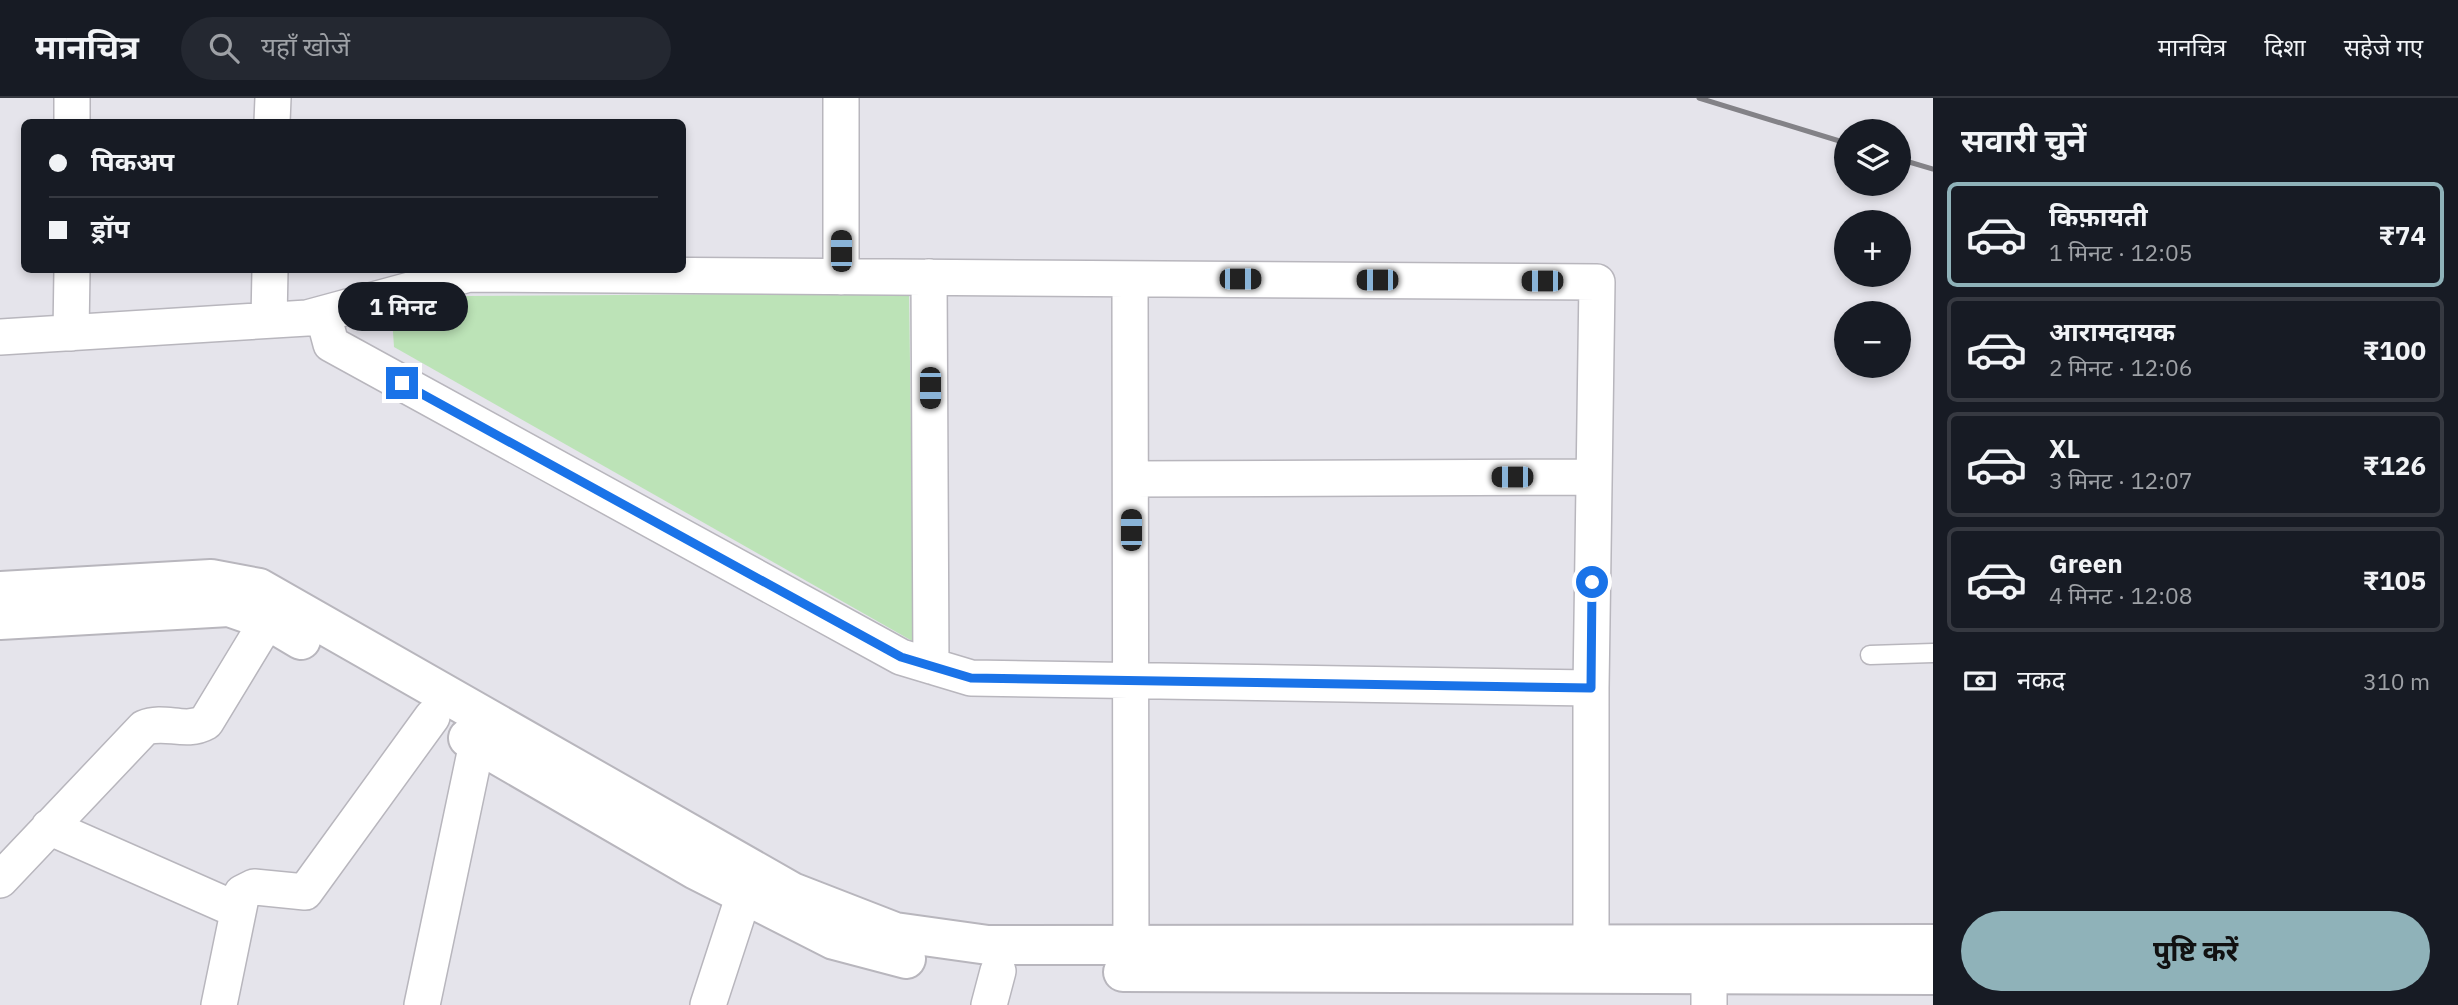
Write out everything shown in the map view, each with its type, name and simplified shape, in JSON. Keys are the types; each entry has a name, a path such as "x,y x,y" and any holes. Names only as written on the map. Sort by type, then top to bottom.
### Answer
{"street":[{"path":"72,98 72,119"},
{"path":"272,119 273,98"},
{"path":"841,98 841,277"},
{"path":"71,333 72,273"},
{"path":"269,320 270,273"},
{"path":"0,337 307,318 469,274 1597,282 1591,688 1591,960"},
{"path":"929,277 931,666"},
{"path":"1130,279 1132,958"},
{"path":"323,314 331,344 901,657 971,678 1591,688"},
{"path":"1130,479 1593,477"},
{"path":"0,592 211,579 259,588 274,610 432,717 477,743 748,882 792,892 895,932 988,945 1132,958 1591,960 1933,944"},
{"path":"0,620 171,608 229,607 274,610 748,882 834,940 906,959 994,988 1132,958"},
{"path":"0,880 144,727 151,725 191,729 206,722 274,610"},
{"path":"219,1005 242,893 247,888 306,892 432,717"},
{"path":"422,1005 477,743"},
{"path":"49,827 237,910"},
{"path":"708,1005 748,882"},
{"path":"1591,960 1709,990 1933,975"}],"lane":[{"path":"1870,655 1933,653"}],"green space":[{"path":"909,293 914,642 394,347 392,317 467,296"}],"railway":[{"path":"1699,98 1834,139"},
{"path":"1911,163 1933,169"}],"route":[{"path":"402,383 901,657 971,678 1591,688 1592,582"}]}
